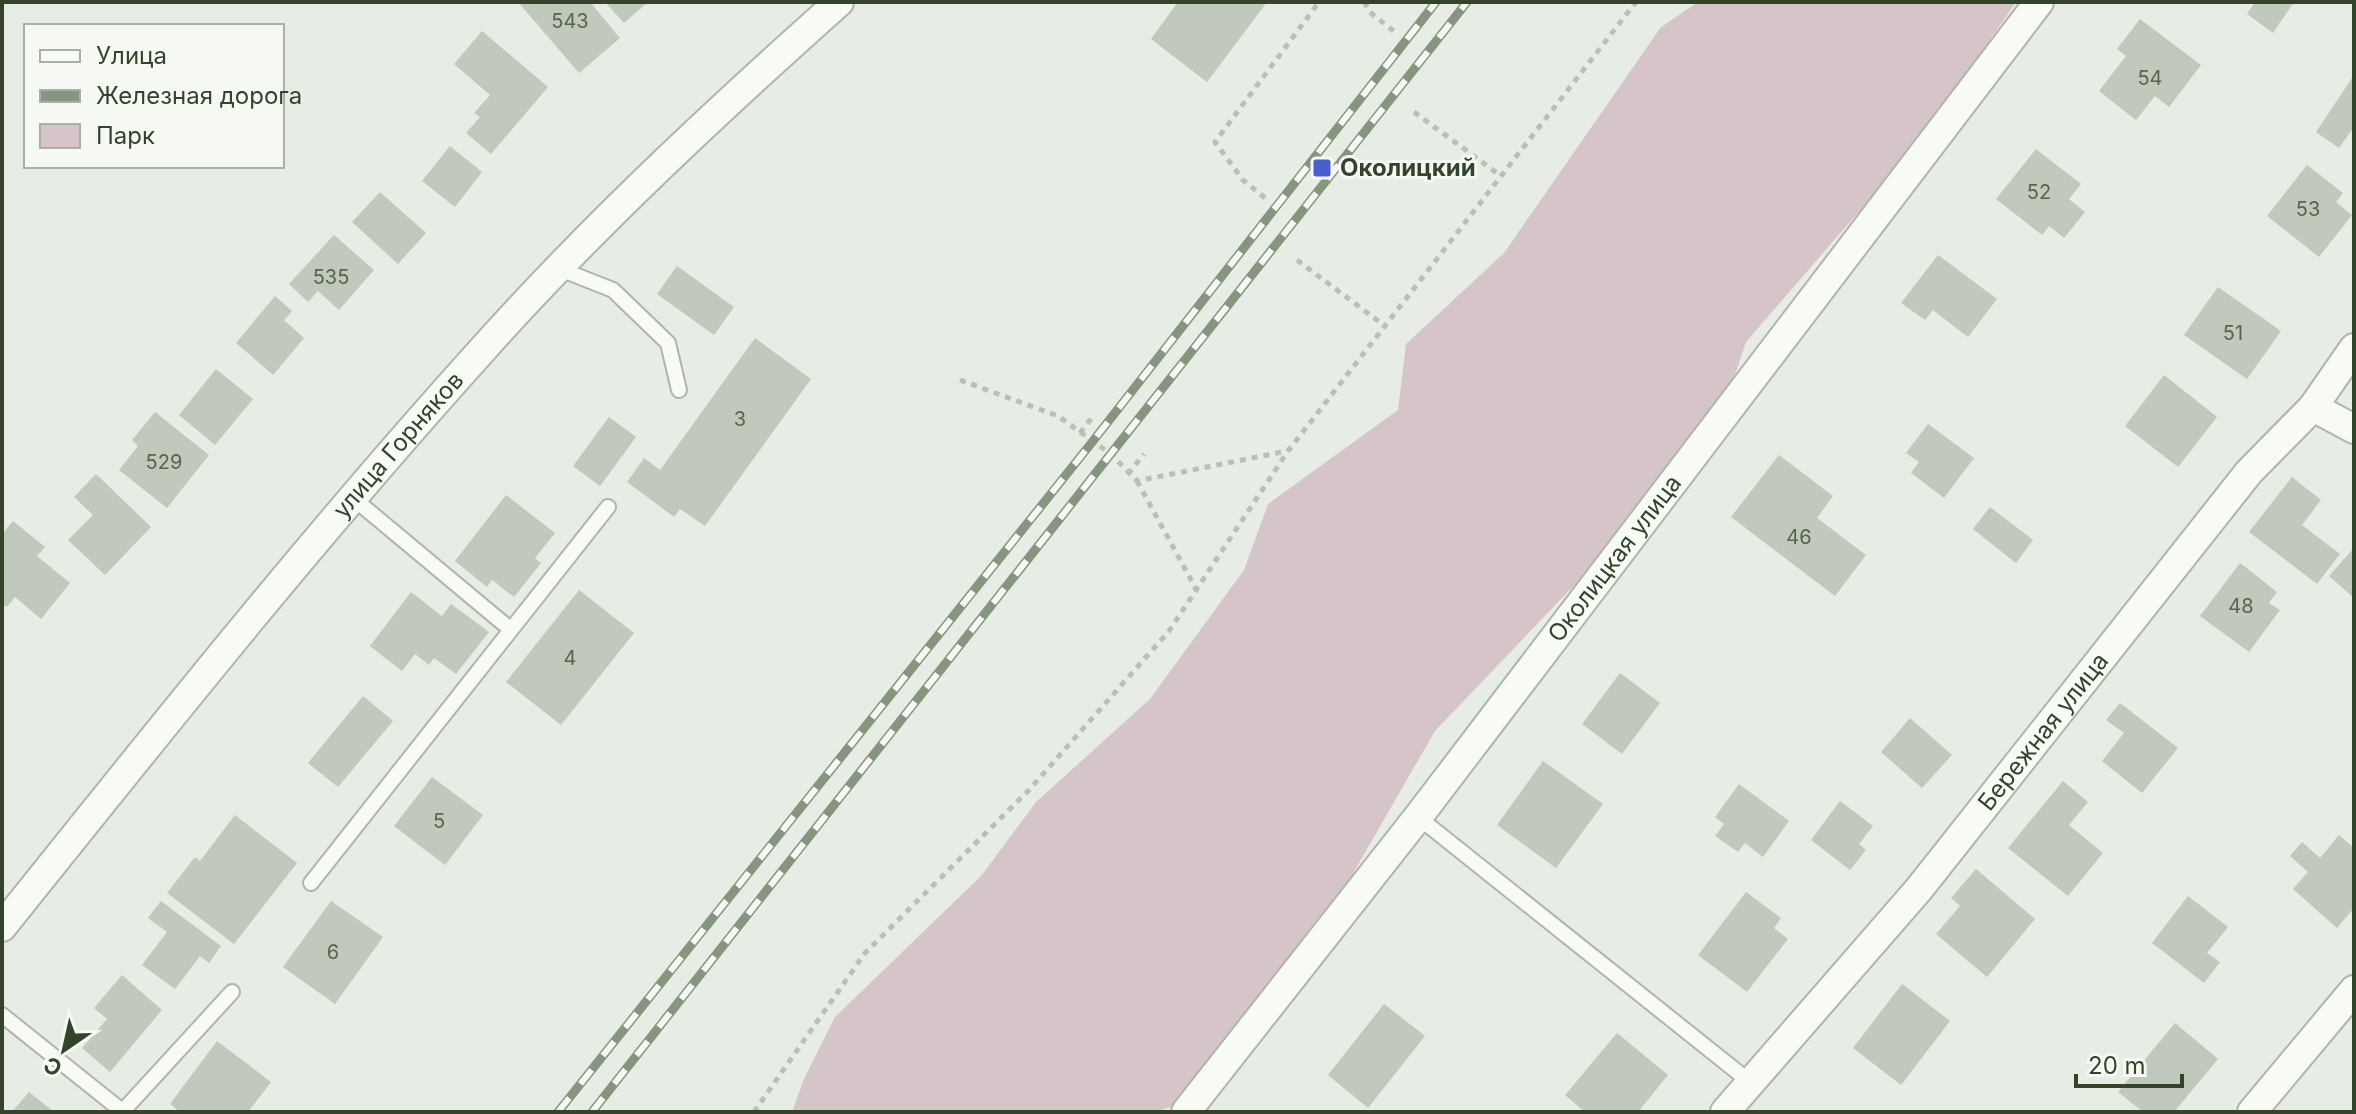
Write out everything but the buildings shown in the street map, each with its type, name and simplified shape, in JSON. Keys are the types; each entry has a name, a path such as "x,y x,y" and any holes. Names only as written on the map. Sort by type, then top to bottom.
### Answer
{"street":[{"name":"улица Горняков","path":"2,927 254,612 485,346 741,90 839,2"},
{"name":"Околицкая улица","path":"1186,1112 1418,817 2039,2"},
{"name":"Бережная улица","path":"1725,1112 1919,889 2249,472 2313,407 2354,348"},
{"path":"2313,407 2354,429"},
{"path":"2252,1112 2354,990"}],"lane":[{"path":"560,269 613,290 668,343 679,390"},
{"path":"353,498 510,629"},
{"path":"311,883 608,507"},
{"path":"1418,817 1750,1082"},
{"path":"2,1015 122,1112 232,992"}],"path":[{"path":"1265,198 1243,180 1215,142 1319,2"},
{"path":"1364,2 1372,14 1395,32"},
{"path":"754,1112 865,953 1029,790 1169,631 1288,451 1636,2"},
{"path":"1414,112 1501,176"},
{"path":"1297,260 1385,326"},
{"path":"960,380 1058,416 1112,455 1137,481 1197,589"},
{"path":"1079,433 1094,415"},
{"path":"1137,481 1288,451"},
{"path":"1128,474 1144,454"}],"green space":[{"path":"1698,2 2016,2 1920,141 1746,342 1713,440 1435,731 1344,889 1203,1095 1156,1112 792,1112 804,1079 835,1017 982,875 1036,802 1150,699 1244,570 1268,504 1398,410 1406,344 1504,253 1661,27"}],"railway":[{"path":"558,1112 1093,441 1436,2"},
{"path":"592,1112 1467,2"}],"place":[{"name":"Околицкий","path":"1322,168"}]}
